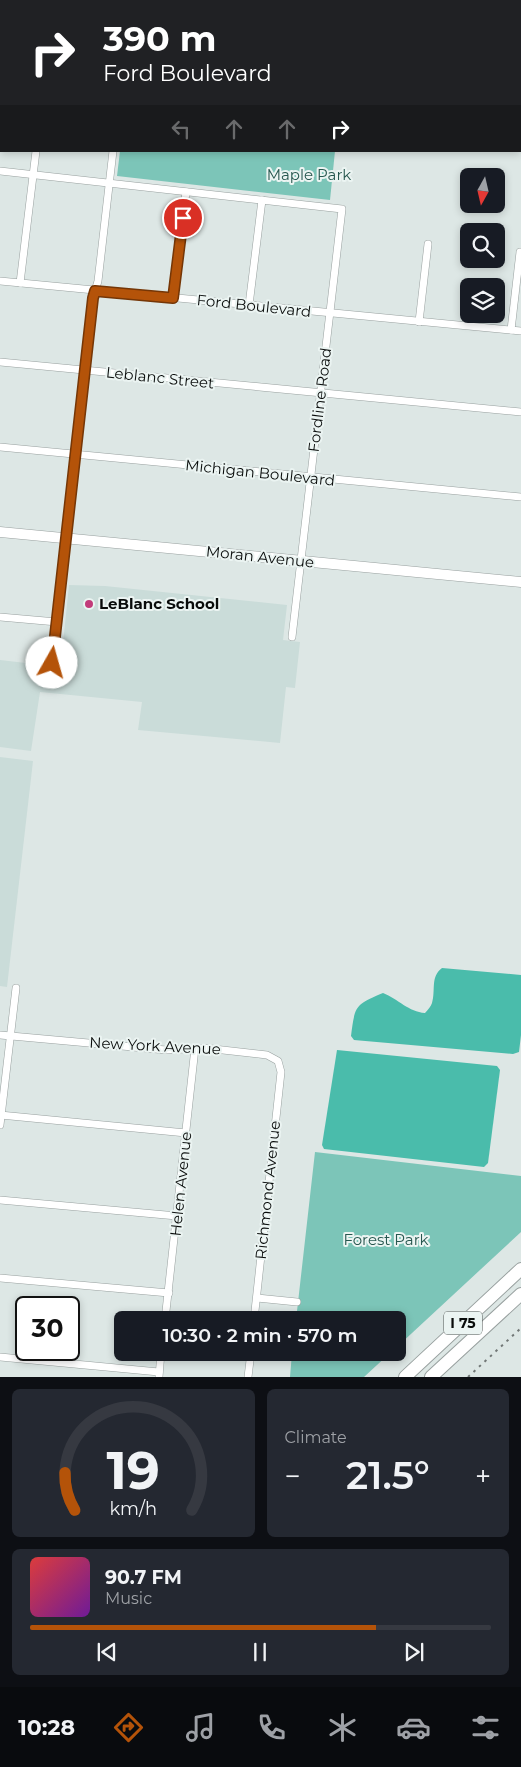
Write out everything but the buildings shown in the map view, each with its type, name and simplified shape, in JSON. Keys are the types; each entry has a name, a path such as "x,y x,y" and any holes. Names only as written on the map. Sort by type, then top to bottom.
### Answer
{"highway":[{"name":"I 75","path":"404,1377 521,1269"},
{"name":"I 75","path":"431,1377 521,1294"}],"main road":[{"name":"Moran Avenue","path":"0,532 521,582"}],"street":[{"path":"20,283 36,152"},
{"path":"52,663 113,152"},
{"path":"0,171 262,200 249,305"},
{"path":"173,298 186,192"},
{"name":"Fordline Road","path":"262,200 342,209 292,637"},
{"path":"419,322 428,244"},
{"path":"511,330 520,252"},
{"name":"Ford Boulevard","path":"0,281 521,331"},
{"name":"Leblanc Street","path":"0,362 521,412"},
{"name":"Michigan Boulevard","path":"0,447 521,497"},
{"path":"0,617 57,622"},
{"path":"0,1125 16,988"},
{"name":"New York Avenue","path":"0,1035 166,1050 195,1048 267,1055 278,1061"},
{"name":"Helen Avenue","path":"166,1311 195,1048"},
{"name":"Richmond Avenue","path":"255,1311 281,1072 278,1061"},
{"path":"1,1115 186,1133"},
{"path":"0,1200 177,1216"},
{"path":"0,1278 169,1294"},
{"path":"257,1298 297,1302"},
{"path":"0,1358 159,1375 161,1361"},
{"path":"248,1377 249,1361"}],"shaded area":[{"path":"69,585 105,586 287,605 283,640 300,642 295,688 286,687 280,743 138,730 142,702 40,692 31,751 0,747 0,660 43,665 43,662 61,663"},
{"path":"0,757 33,761 7,987 0,986"}],"green space":[{"name":"Maple Park","path":"120,152 335,152 330,200 117,176"},
{"path":"442,968 521,975 521,1035 519,1052 513,1054 354,1040 351,1036 358,1007 367,1000 383,993 409,1008 425,1013 432,1003 436,975"},
{"path":"337,1050 497,1066 500,1070 488,1163 484,1167 324,1149 322,1145"},
{"name":"Forest Park","path":"315,1152 521,1176 521,1232 406,1339 406,1311 297,1311"},
{"path":"291,1361 381,1361 364,1377 290,1377"}],"railway":[{"path":"468,1377 521,1328"}],"place":[{"name":"LeBlanc School","path":"89,604"}],"route":[{"path":"52,663 95,291 173,298 183,218"}]}
